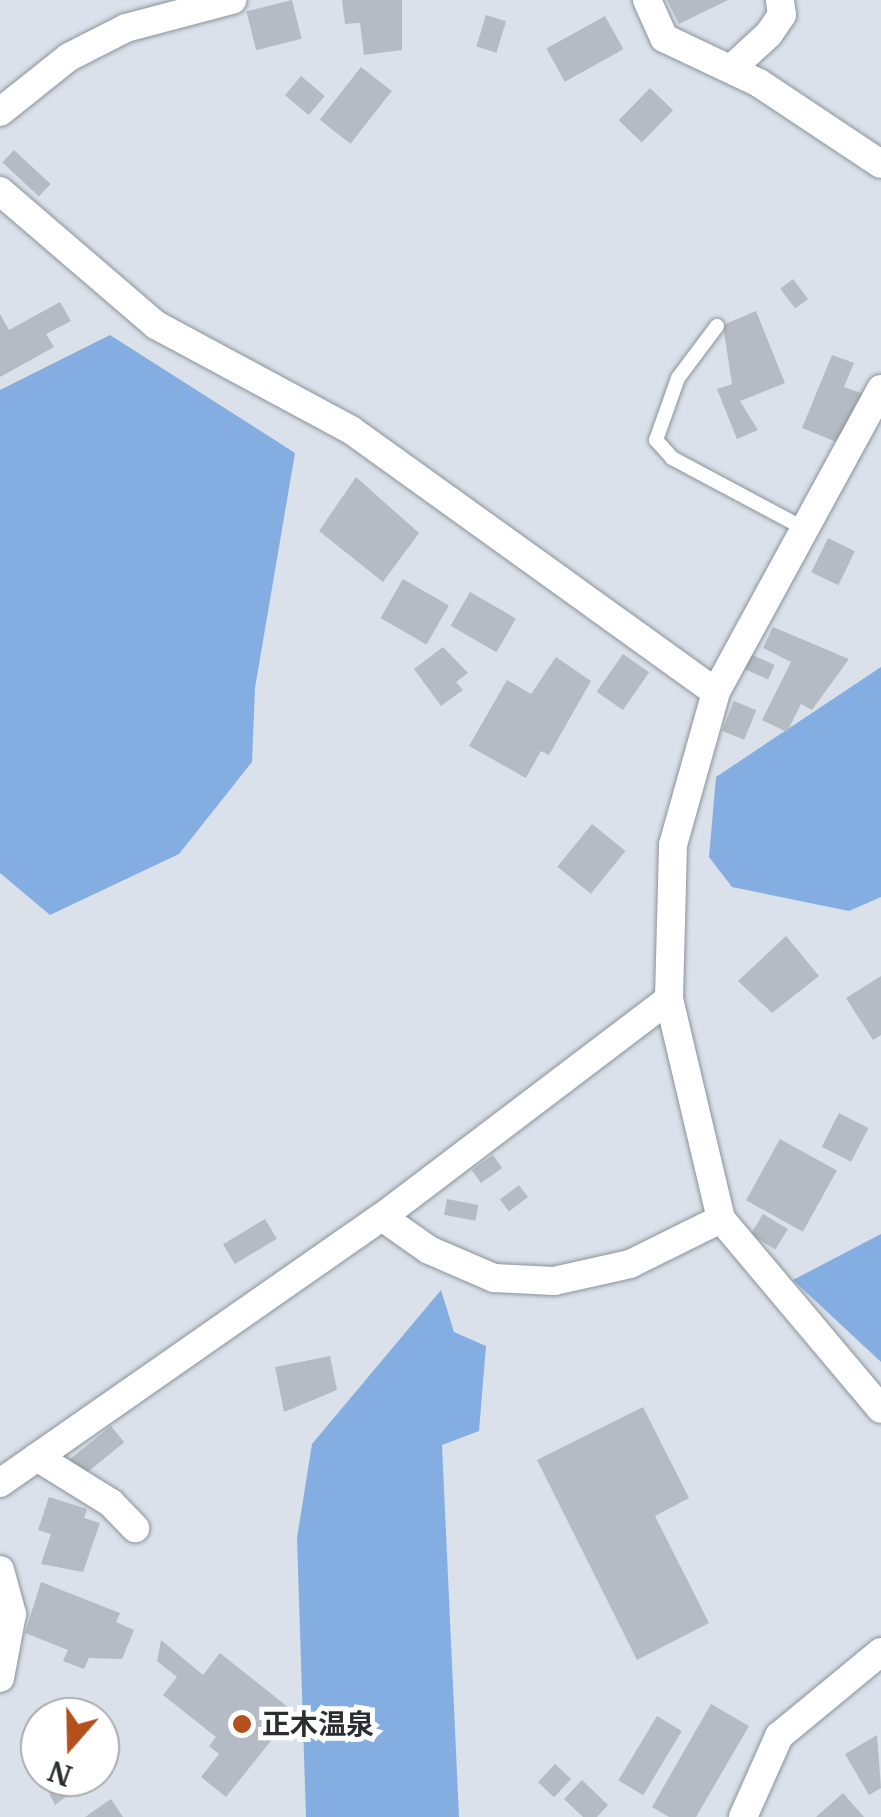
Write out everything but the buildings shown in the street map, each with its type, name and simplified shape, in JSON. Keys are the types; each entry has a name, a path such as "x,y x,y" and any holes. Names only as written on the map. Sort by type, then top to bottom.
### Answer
{"street":[{"path":"0,112 69,57 126,28 232,0"},
{"path":"647,0 664,38 732,68 881,164"},
{"path":"732,68 769,34 782,15 780,0"},
{"path":"0,192 156,326 350,430 716,692"},
{"path":"881,389 716,692 673,845 669,1000 721,1220 881,1409"},
{"path":"0,1483 382,1217 669,1000"},
{"path":"382,1217 429,1250 494,1278 554,1281 630,1264 721,1220"},
{"path":"37,1456 111,1502 136,1528"},
{"path":"0,1570 12,1614 0,1678"},
{"path":"743,1817 779,1736 881,1652"}],"lane":[{"path":"716,326 678,378 656,440 672,458 805,529"}],"shaded area":[{"path":"110,335 295,453 255,688 252,762 179,854 50,915 0,873 0,390"},
{"path":"881,667 881,897 849,911 732,887 709,857 716,777"},
{"path":"881,1234 881,1362 793,1280"},
{"path":"441,1290 454,1332 486,1346 479,1431 442,1445 459,1817 306,1817 297,1538 312,1444"}],"place":[{"name":"正木温泉","path":"242,1724"}]}
